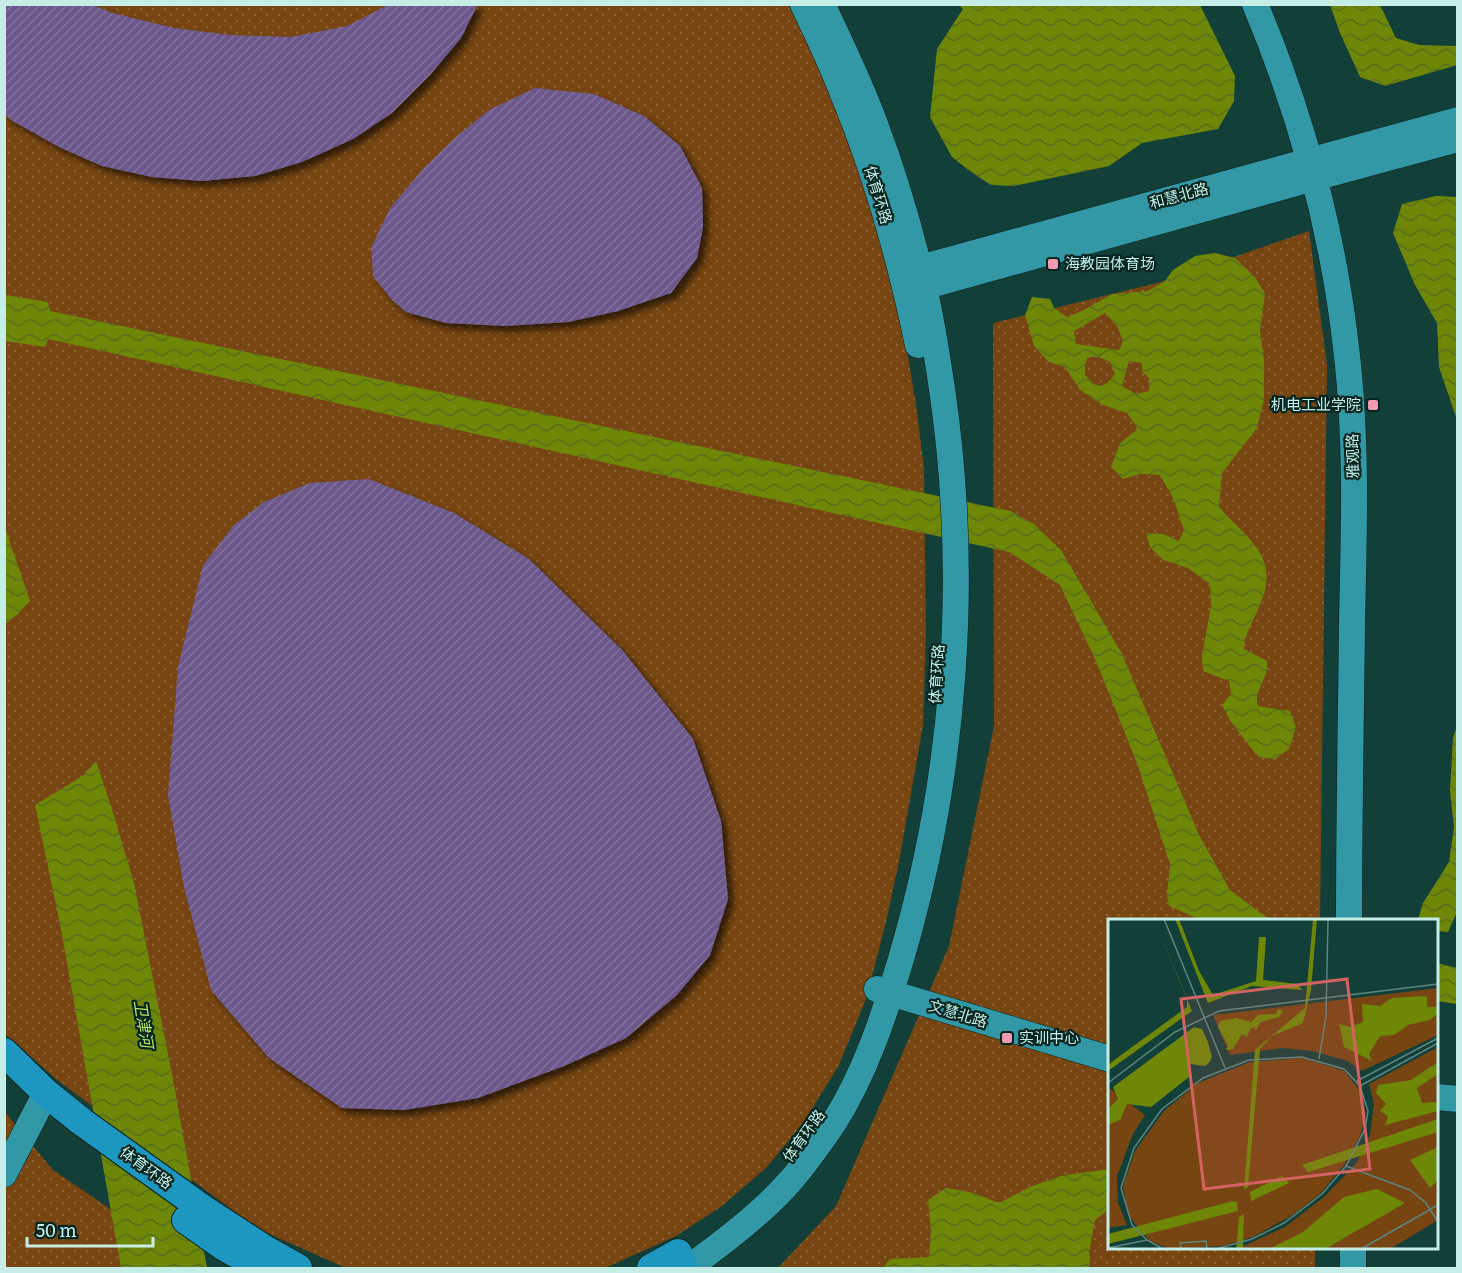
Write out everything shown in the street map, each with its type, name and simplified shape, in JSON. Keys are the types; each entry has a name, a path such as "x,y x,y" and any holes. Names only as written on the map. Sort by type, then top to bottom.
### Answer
{"main road":[{"name":"体育环路","path":"803,4 825,49 912,280"},
{"name":"体育环路","path":"651,1269 684,1263 712,1231 759,1191 799,1147 821,1116 886,984 926,775 939,655 940,584 947,548 944,480 925,384 912,280 908,224 889,161 858,81 822,4"},
{"name":"雅观路","path":"1255,4 1288,89 1339,240 1357,362 1363,444 1364,508 1354,919"},
{"name":"雅观路","path":"1266,4 1293,73 1316,168"},
{"name":"和慧北路","path":"912,280 1316,168 1458,120"},
{"name":"和慧北路","path":"1316,168 1458,139"},
{"name":"文慧北路","path":"886,984 1108,1045"},
{"name":"文慧北路","path":"886,984 1070,1048 1108,1058"},
{"name":"体育环路","path":"4,1052 42,1101"},
{"name":"体育环路","path":"4,1077 42,1101 207,1224 262,1269"},
{"path":"1438,1084 1458,1085"},
{"path":"1438,1097 1458,1099"},
{"path":"4,1174 42,1101"},
{"name":"体育环路","path":"207,1224 266,1250 298,1269"},
{"path":"1343,1249 1343,1269"},
{"path":"1353,1249 1353,1269"}],"shaded area":[{"path":"5,5 788,5 803,32 846,128 882,245 905,339 924,469 926,633 923,725 899,862 885,926 866,999 839,1065 804,1122 767,1167 722,1206 676,1236 605,1268 346,1268 258,1229 56,1079 5,1034"},
{"path":"1309,231 1327,365 1320,919 1108,919 1108,1249 1315,1249 1315,1268 778,1268 836,1206 949,946 994,726 993,323 1165,281"},
{"path":"4,1111 53,1170 197,1268 5,1268"}],"water":[{"path":"958,5 1200,5 1235,76 1234,101 1218,129 1142,143 1109,166 1013,186 991,185 952,157 930,117 937,49 963,9"},
{"path":"1330,5 1380,5 1396,38 1419,45 1457,46 1457,65 1385,86 1360,77"},
{"path":"1436,196 1457,197 1457,420 1439,367 1437,323 1415,285 1393,233 1402,204"},
{"path":"1215,253 1235,258 1255,277 1265,294 1260,330 1264,360 1264,400 1257,428 1222,473 1219,507 1258,550 1267,574 1260,605 1248,632 1244,649 1267,661 1267,671 1257,695 1257,706 1290,711 1296,727 1289,749 1275,759 1258,757 1231,722 1222,705 1231,694 1229,681 1203,671 1202,656 1211,605 1210,584 1188,568 1163,560 1150,547 1146,533 1163,534 1179,541 1184,530 1173,498 1160,475 1140,474 1123,479 1111,467 1120,443 1138,429 1127,413 1103,405 1080,390 1065,367 1049,362 1034,346 1025,315 1032,297 1050,299 1054,308 1067,317 1112,294 1148,291 1165,281 1173,270 1195,256","holes":["1105,313 1117,326 1123,341 1119,350 1076,344 1074,331","1088,357 1099,357 1110,362 1115,374 1101,386 1093,383 1085,375 1085,364","1129,361 1142,363 1142,371 1149,378 1149,391 1136,394 1122,386"]},
{"path":"5,295 48,302 50,311 1010,511 1034,524 1061,550 1122,654 1200,837 1230,890 1269,919 1199,919 1169,906 1167,895 1170,864 1137,763 1095,659 1060,585 1009,552 48,339 45,347 5,341"},
{"path":"5,528 30,601 5,624"},
{"path":"1457,725 1457,912 1448,932 1438,931 1438,919 1418,919 1423,903 1449,862 1454,827 1450,791 1453,738"},
{"name":"卫津河","path":"96,761 134,883 173,1079 207,1268 121,1268 61,929 35,805 84,775"},
{"path":"1438,963 1457,968 1457,1004 1438,1001"},
{"path":"1108,1169 1108,1210 1095,1220 1089,1253 1090,1268 883,1268 890,1259 929,1257 931,1231 928,1200 946,1188 974,1193 999,1203 1030,1187 1060,1176"}],"building":[{"path":"4,4 90,4 112,13 174,28 230,35 291,37 347,26 390,4 478,4 461,38 430,75 392,113 353,139 302,162 255,176 202,181 152,177 102,166 59,147 4,114"},
{"path":"535,88 594,94 644,116 680,146 702,188 703,227 697,258 671,293 618,311 568,322 505,326 446,323 406,312 392,300 373,276 371,248 390,208 424,168 456,137 489,110"},
{"path":"369,479 454,513 529,559 623,651 693,739 721,821 728,899 710,955 677,995 626,1038 564,1066 478,1098 404,1110 342,1108 269,1058 211,990 184,887 168,795 178,667 203,565 234,525 264,502 310,483"}],"place":[{"name":"海教园体育场","path":"1053,264"},
{"name":"机电工业学院","path":"1373,405"},
{"name":"实训中心","path":"1007,1038"}]}
